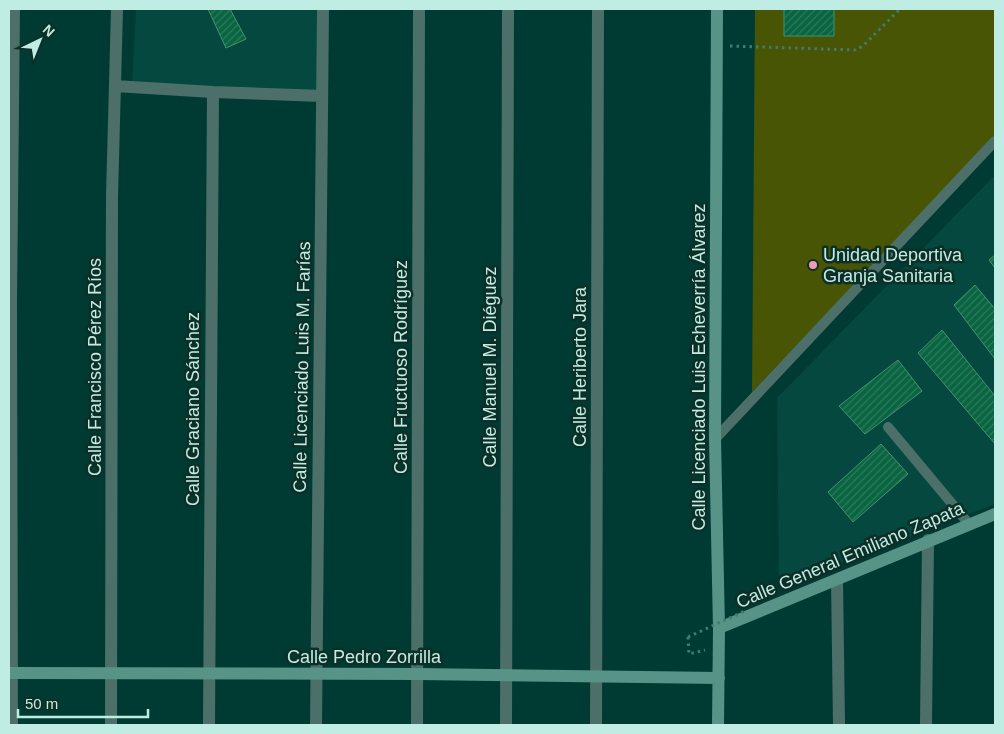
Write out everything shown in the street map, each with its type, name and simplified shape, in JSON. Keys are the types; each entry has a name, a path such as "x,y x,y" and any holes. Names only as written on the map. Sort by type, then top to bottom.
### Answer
{"street":[{"path":"12,725 10,674 11,300 14,9"},
{"name":"Calle Francisco Pérez Ríos","path":"111,725 112,196 117,9"},
{"name":"Calle Licenciado Luis M. Farías","path":"316,725 323,9"},
{"name":"Calle Fructuoso Rodríguez","path":"417,725 419,9"},
{"name":"Calle Manuel M. Diéguez","path":"506,725 508,9"},
{"name":"Calle Heriberto Jara","path":"596,725 598,9"},
{"name":"Calle Licenciado Luis Echeverría Álvarez","path":"717,9 714,439 719,628 718,725"},
{"path":"116,86 322,96"},
{"name":"Calle Graciano Sánchez","path":"209,725 213,92"},
{"name":"Calle General Emiliano Zapata","path":"719,628 837,580 928,540 995,514"},
{"path":"926,725 928,540"},
{"path":"837,580 839,725"},
{"name":"Calle Pedro Zorrilla","path":"10,674 418,674 719,678"}],"lane":[{"path":"714,439 995,141"},
{"path":"888,427 969,524"}],"path":[{"path":"717,46 855,50 863,46 900,9"},
{"path":"689,654 688,637 747,610"}],"shaded area":[{"path":"136,9 319,9 317,91 132,83"},
{"path":"995,175 995,504 779,587 777,398"}],"green space":[{"name":"Unidad Deportiva Granja Sanitaria","path":"755,9 995,9 995,137 752,392"}],"building":[{"path":"208,9 230,9 246,39 226,48"},
{"path":"784,9 834,9 834,36 784,36"},
{"path":"995,255 995,268 989,260"},
{"path":"975,285 995,309 995,359 954,305"},
{"path":"942,330 995,396 995,444 918,353"},
{"path":"898,360 922,391 865,434 839,406"},
{"path":"881,444 908,474 853,522 828,492"}],"place":[{"name":"Unidad Deportiva Granja Sanitaria","path":"813,265"}]}
